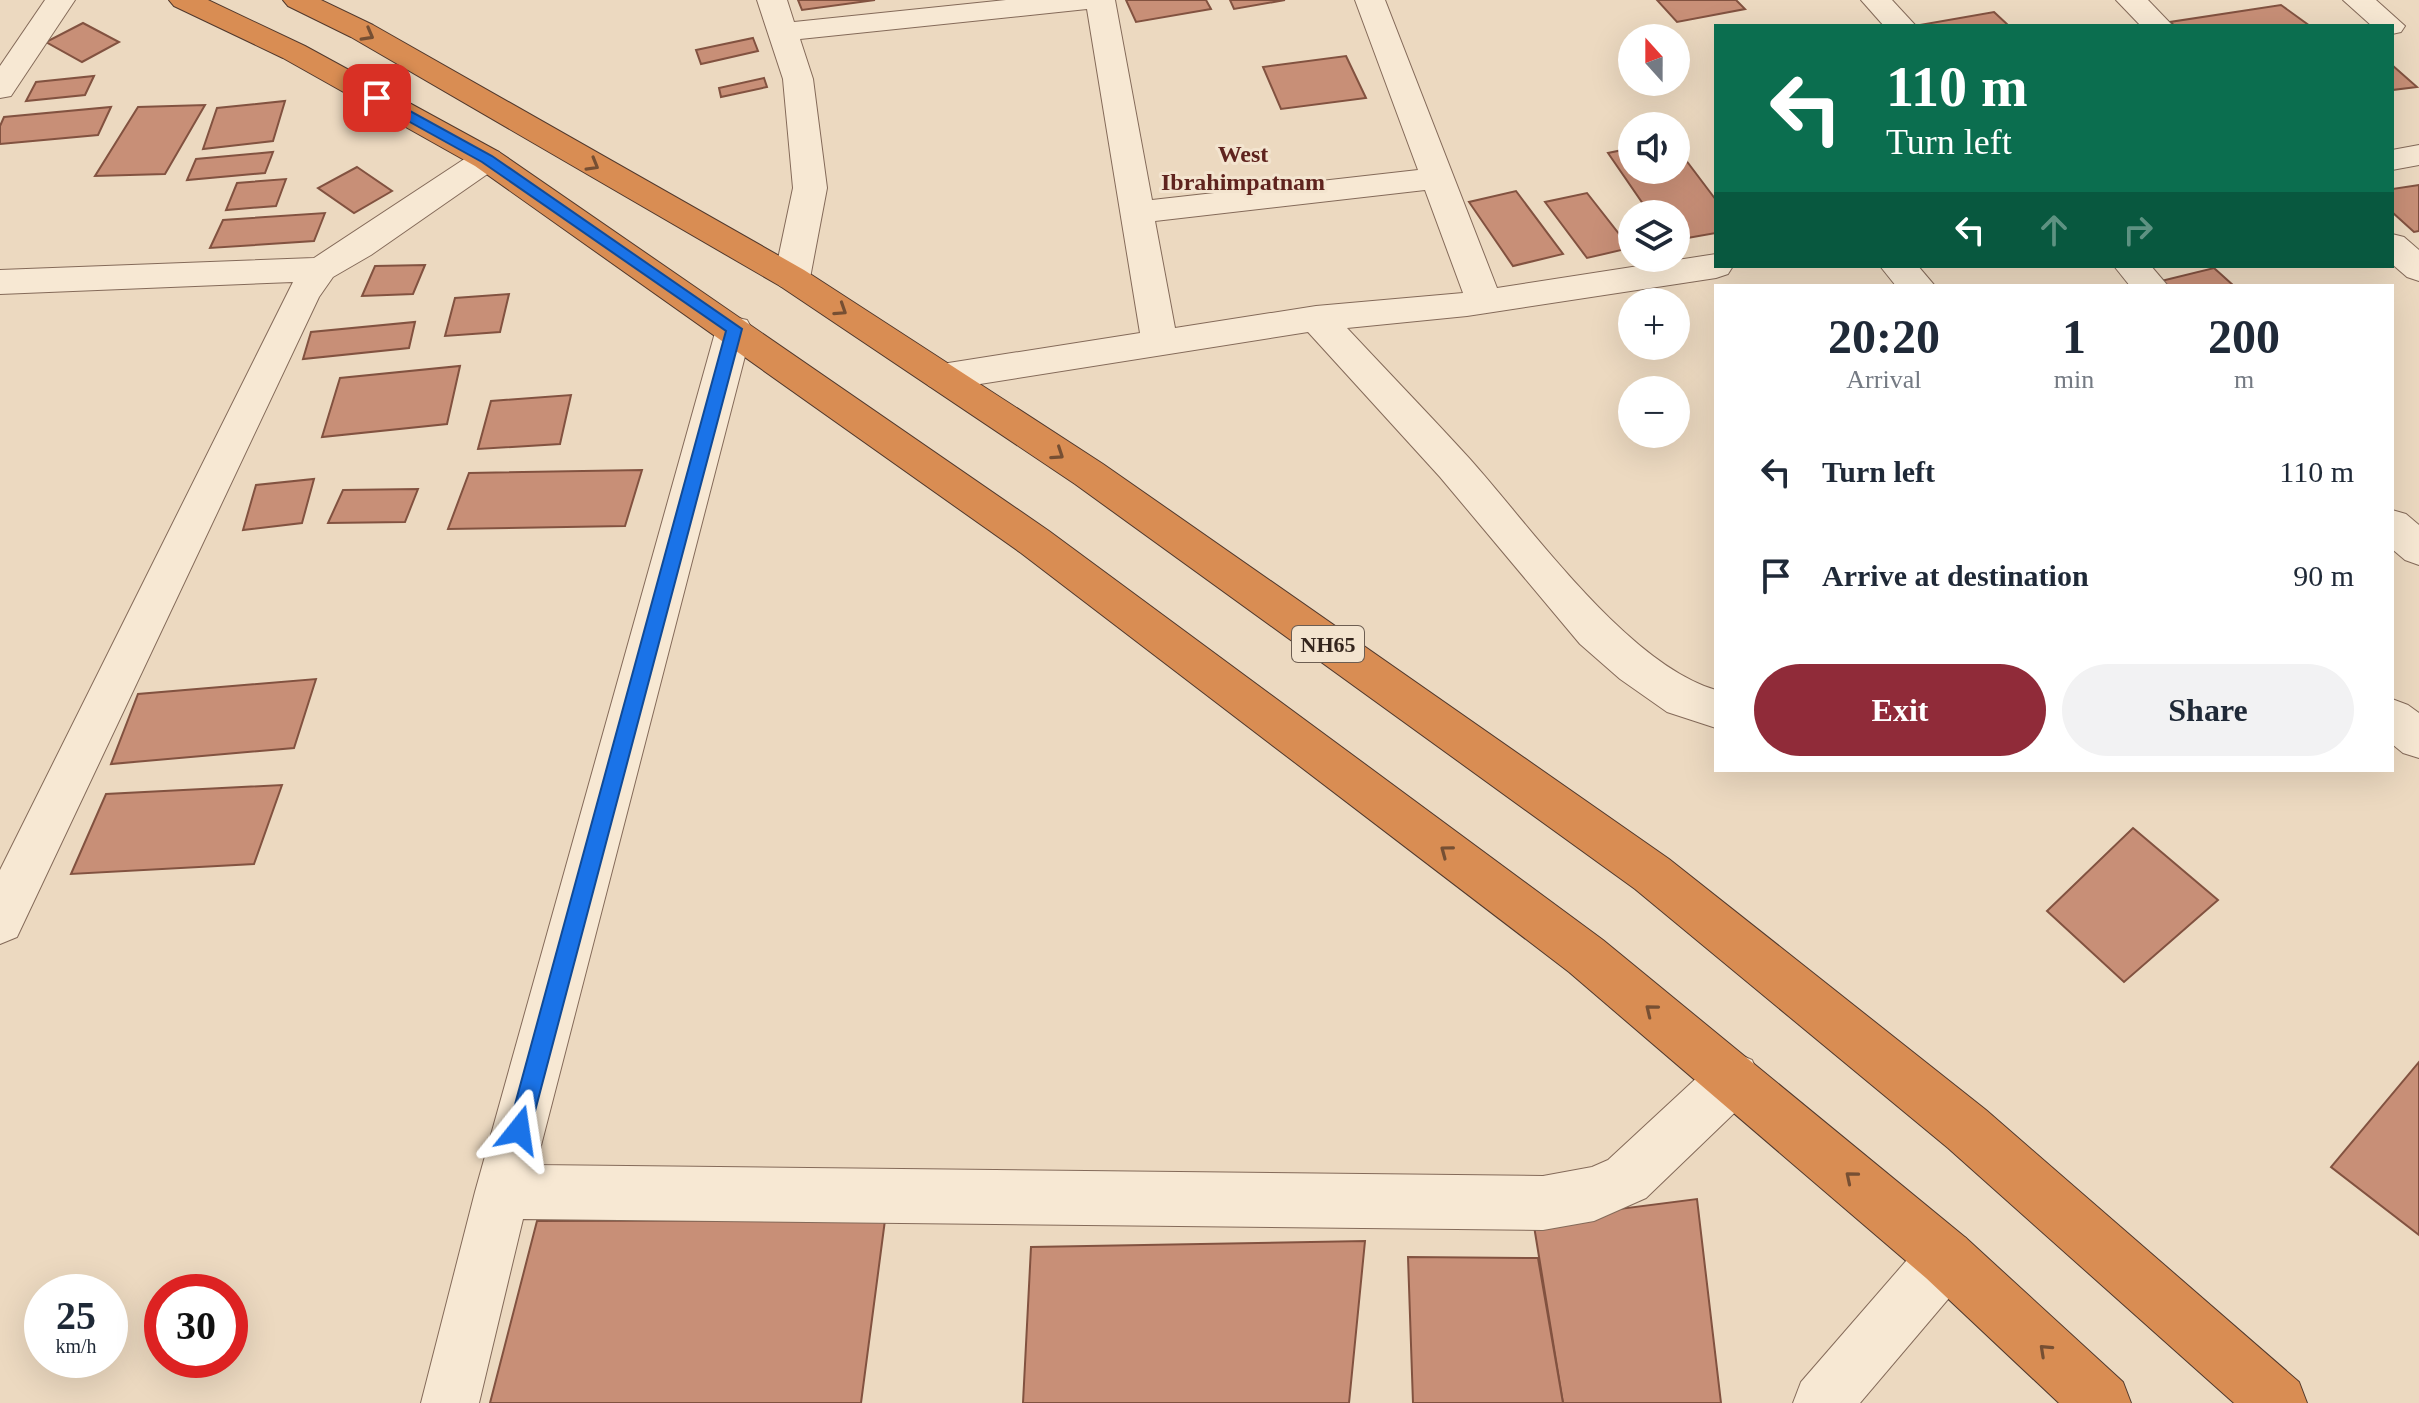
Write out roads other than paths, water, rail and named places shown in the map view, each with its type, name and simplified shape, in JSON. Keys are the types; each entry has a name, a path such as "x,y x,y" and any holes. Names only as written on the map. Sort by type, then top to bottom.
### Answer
{"highway":[{"path":"184,0 294,52 487,159 1035,542 1586,956 1946,1258 2102,1403"},
{"name":"NH65","path":"298,0 362,31 792,278 1089,474 1652,874 1967,1129 2278,1403"}],"street":[{"path":"0,89 60,0"},
{"path":"772,0 798,79 810,188 792,278"},
{"path":"783,32 1091,0"},
{"path":"1100,0 1160,344"},
{"path":"1371,0 1484,301"},
{"path":"1876,0 1899,24"},
{"path":"2131,0 2156,24"},
{"path":"2358,0 2387,24"},
{"path":"2394,160 2419,155"},
{"path":"0,921 303,293 321,269 359,247 487,159"},
{"path":"1137,212 1438,178"},
{"path":"2394,247 2419,269"},
{"path":"942,377 1316,318 1484,301 1714,266"},
{"path":"1899,268 1915,284"},
{"path":"2133,268 2148,284"},
{"path":"0,282 321,269"},
{"path":"1316,318 1454,467 1595,632 1635,666 1683,699 1714,708"},
{"path":"450,1403 502,1192 734,329"},
{"path":"2394,527 2419,549"},
{"path":"2394,720 2419,739"},
{"path":"502,1192 1543,1203 1594,1194 1627,1179 1734,1078"},
{"path":"1822,1403 1946,1258"}],"district":[{"name":"West Ibrahimpatnam","path":"1243,168"}]}
